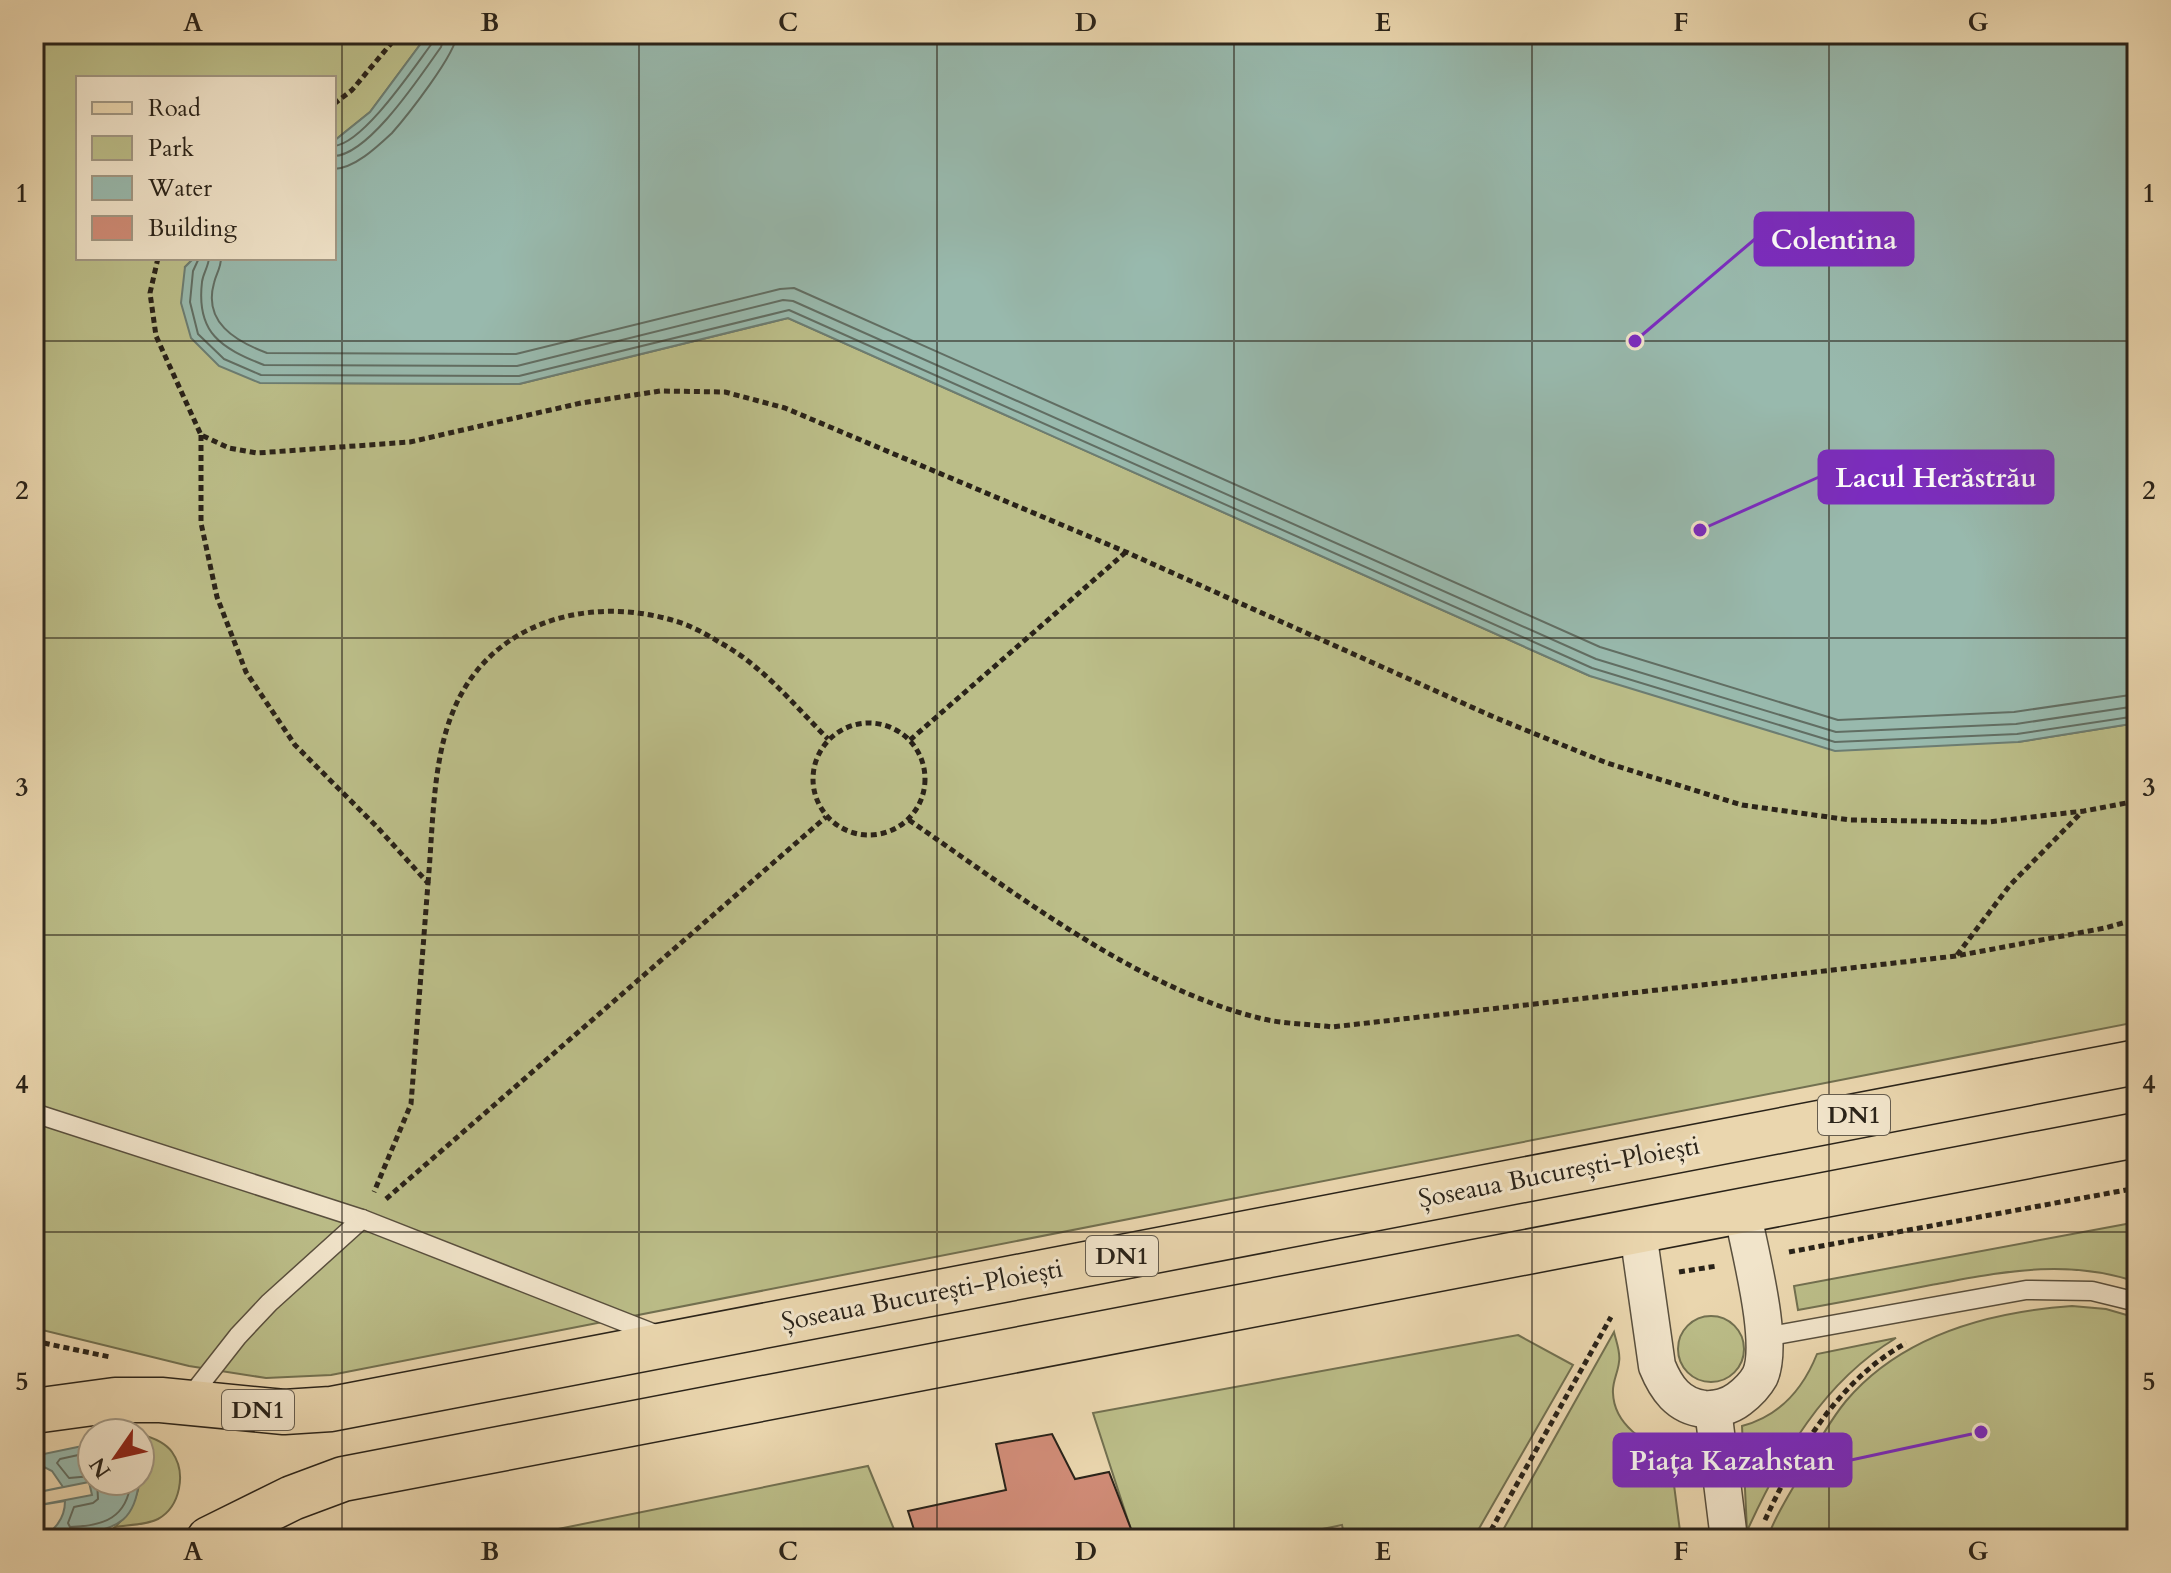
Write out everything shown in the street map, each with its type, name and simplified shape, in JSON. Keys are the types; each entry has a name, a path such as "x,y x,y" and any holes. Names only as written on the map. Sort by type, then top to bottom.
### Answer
{"main road":[{"name":"Șoseaua București-Ploiești","path":"34,1411 115,1400 161,1400 284,1412 331,1409 2137,1062"},
{"path":"209,1539 292,1498 343,1479 2137,1135"},
{"path":"2048,1152 2137,1146"}],"street":[{"path":"1638,1232 1637,1280 1657,1366 1665,1385 1679,1400 1695,1408 1713,1409 1734,1403 1749,1391 1759,1376 1764,1360 1765,1337 1742,1210"},
{"path":"1713,1409 1744,1536"}],"lane":[{"path":"34,1113 362,1219 649,1330 674,1344"},
{"path":"185,1404 238,1336 269,1303 362,1219"},
{"path":"1765,1337 2026,1290 2092,1291 2137,1302"}],"path":[{"path":"336,102 352,90 399,34"},
{"path":"158,260 150,293 156,336 201,435 201,523 217,597 246,672 295,745 428,883"},
{"path":"201,435 229,448 257,453 410,442 581,403 660,391 725,392 785,408 1126,552 1496,718 1607,763 1742,805 1850,820 1988,822 2084,811 2137,801"},
{"path":"910,740 1126,552"},
{"path":"362,1219 411,1104 441,754 452,714 470,680 497,650 533,626 582,613 620,611 676,621 721,643 758,669 828,739"},
{"path":"865,722 885,724 910,740 922,759 925,785 920,803 909,820 894,830 875,835 848,832 826,817 812,787 815,761 828,739 851,725 865,722"},
{"path":"1956,956 2010,885 2084,811"},
{"path":"362,1219 826,817"},
{"path":"909,820 1075,934 1193,998 1262,1019 1332,1027 1956,956 2105,928 2137,919"},
{"path":"1486,1539 1637,1280 2137,1188"},
{"path":"1744,1536 1824,1417 1858,1377 1912,1339"},
{"path":"34,1341 119,1358"}],"green space":[{"path":"34,34 428,34 370,112 336,139 336,76 76,76 76,260 192,260 185,267 301,383 519,384 788,318 1590,676 2018,742 2137,723 2137,1022 331,1375 266,1378 189,1366 34,1328"},
{"path":"2137,1222 2137,1282 2085,1271 2009,1272 1798,1310 1794,1286"},
{"path":"2072,1306 2106,1309 2137,1318 2137,1539 1767,1539 1782,1506 1833,1418 1868,1378 1893,1359 1949,1331 2010,1314"},
{"path":"1711,1316 1724,1319 1734,1326 1741,1336 1744,1349 1741,1362 1734,1372 1724,1379 1711,1382 1698,1379 1688,1372 1681,1362 1678,1349 1681,1336 1688,1326 1698,1319"},
{"path":"1614,1332 1619,1351 1613,1389 1615,1404 1632,1431 1670,1454 1681,1539 1498,1539"},
{"path":"1518,1335 1573,1365 1473,1539 1345,1539 1342,1525 1273,1539 1134,1539 1093,1413"},
{"path":"1896,1338 1847,1376 1807,1422 1775,1475 1747,1531 1742,1426 1779,1408 1805,1379 1817,1354"},
{"path":"156,1440 169,1448 177,1460 180,1479 176,1498 166,1514 158,1519 115,1527 136,1497 156,1497"},
{"path":"868,1466 898,1539 509,1539"}],"water":[{"path":"428,34 2137,34 2137,723 2018,742 1835,751 1590,676 788,318 519,384 260,383 219,366 191,338 181,303 185,267 192,260 336,260 336,139 370,112"},
{"path":"76,1447 76,1485 34,1493 63,1487 52,1471 34,1462 34,1456"},
{"path":"81,1497 136,1497 123,1520 107,1528 67,1537 38,1539 58,1524 65,1501 34,1506"}],"building":[{"path":"1052,1434 1075,1479 1109,1472 1133,1534 1110,1539 917,1539 908,1511 1006,1490 996,1444"}],"place":[{"name":"Colentina","path":"1635,341"},
{"name":"Lacul Herăstrău","path":"1700,530"},
{"name":"Piața Kazahstan","path":"1981,1432"}]}
